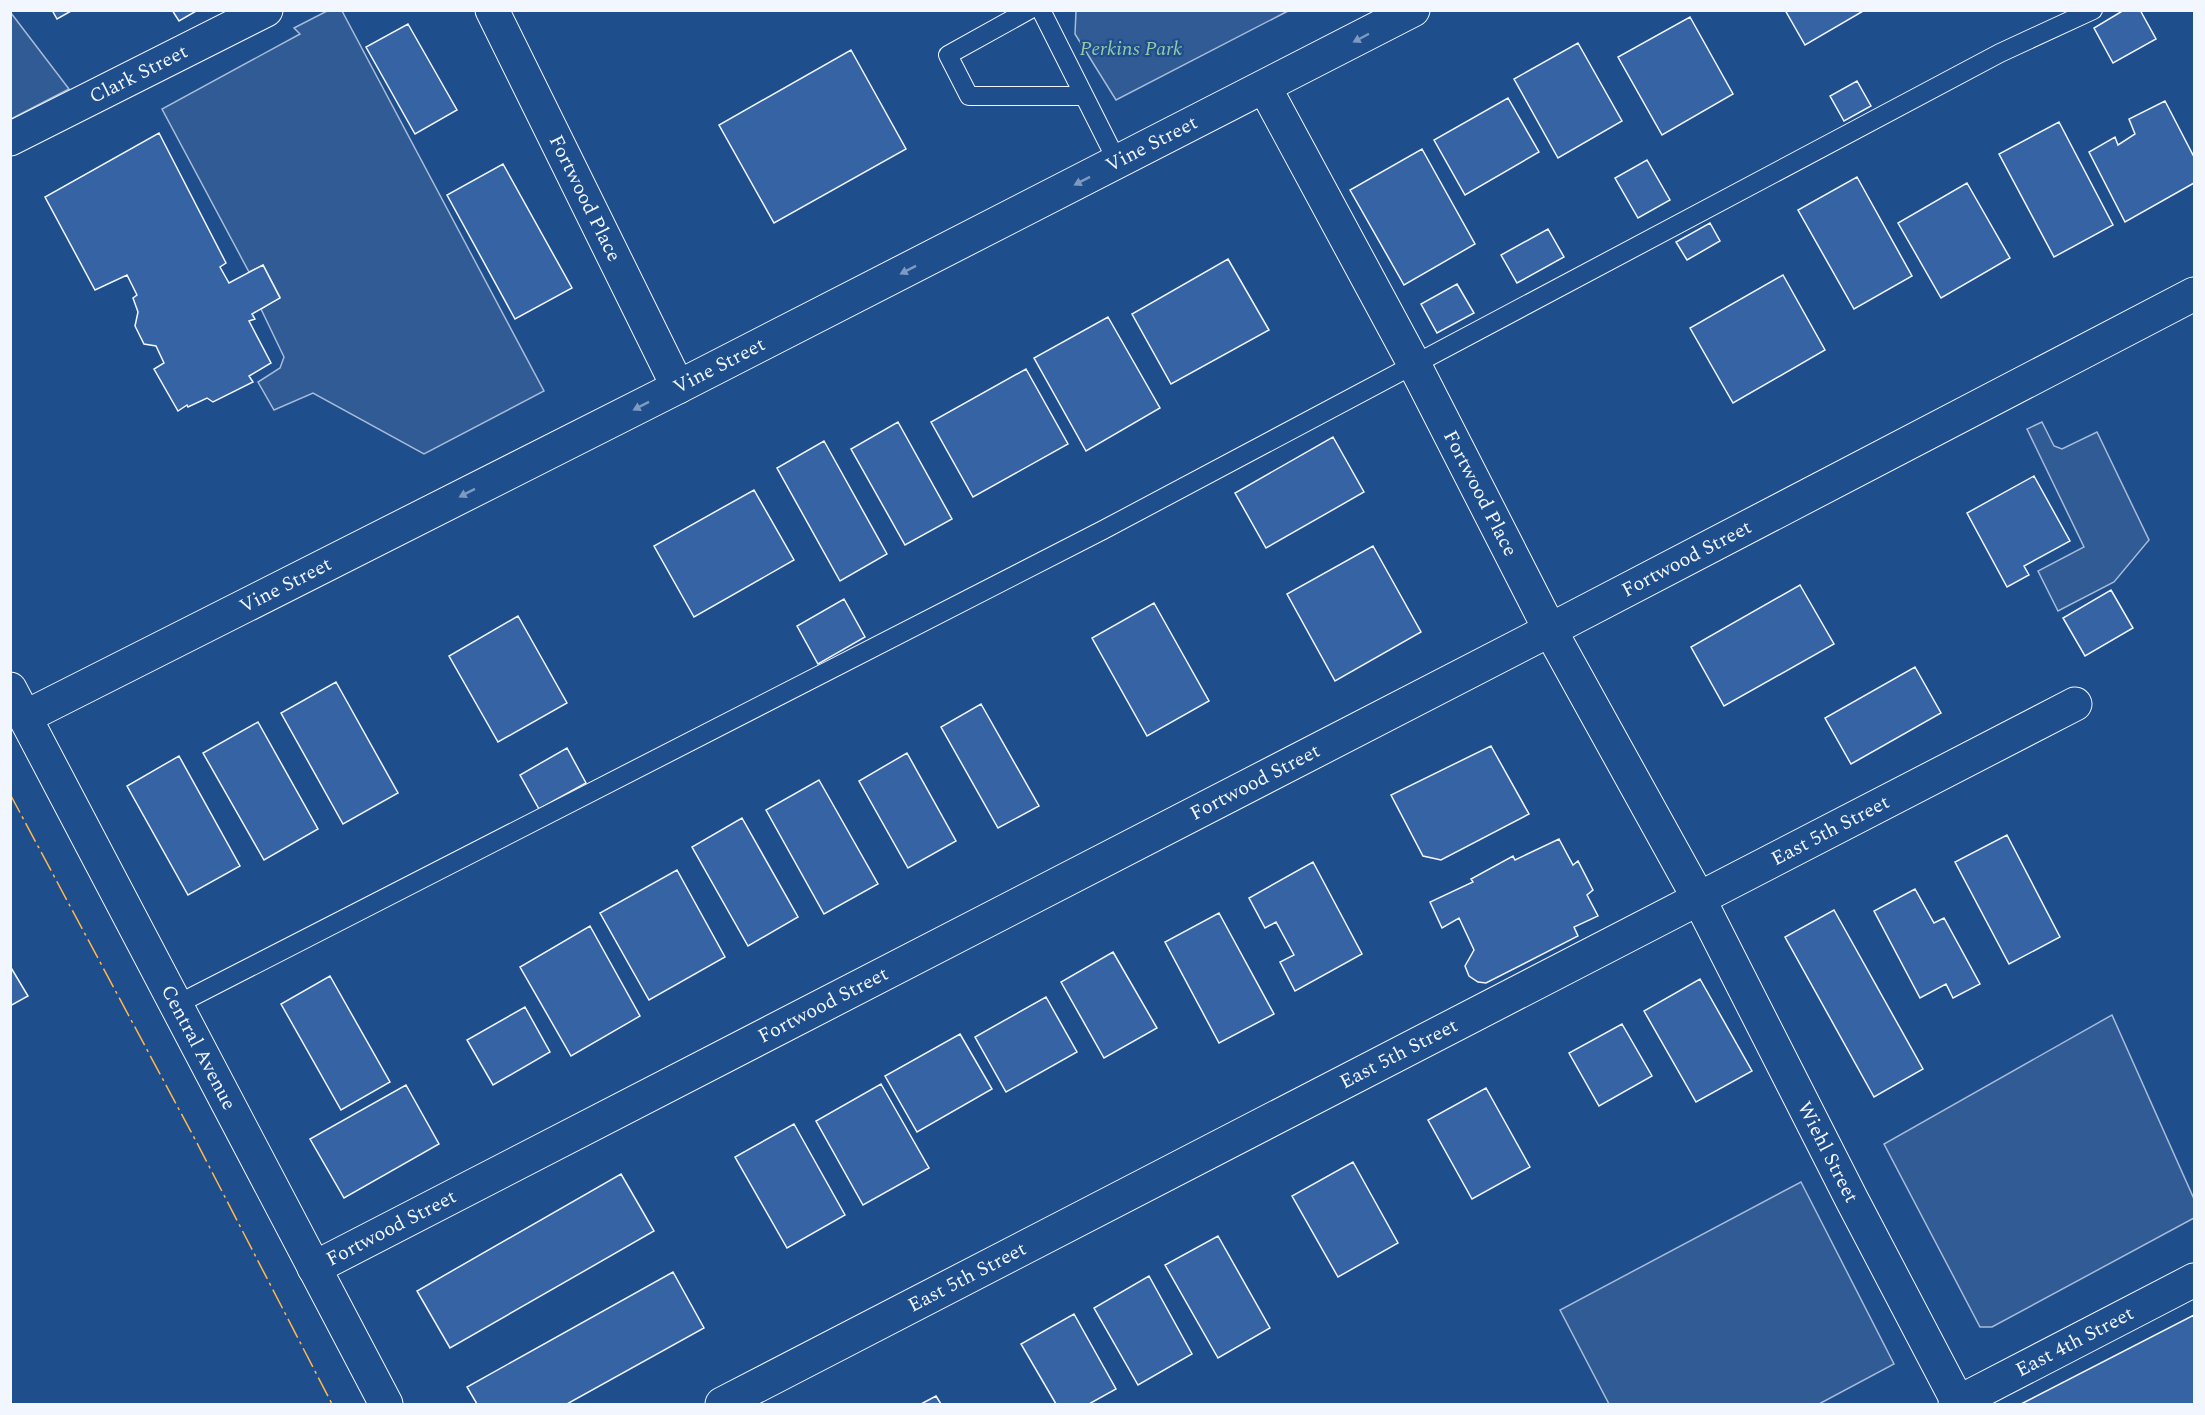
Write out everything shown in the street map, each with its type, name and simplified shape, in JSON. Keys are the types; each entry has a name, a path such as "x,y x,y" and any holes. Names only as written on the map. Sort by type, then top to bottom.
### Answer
{"street":[{"name":"Clark Street","path":"10,139 266,10"},
{"name":"Fortwood Place","path":"492,10 678,387"},
{"name":"Vine Street","path":"18,703 678,387 1265,88 1413,10"},
{"name":"Fortwood Place","path":"1265,88 1414,364 1550,630 1699,899"},
{"name":"Fortwood Street","path":"314,1268 1550,630 2194,294"},
{"name":"Central Avenue","path":"18,703 386,1404"},
{"name":"East 5th Street","path":"723,1404 2075,704"},
{"name":"Wiehl Street","path":"1699,899 1851,1200 1958,1404"},
{"name":"East 4th Street","path":"1958,1404 2194,1280"}],"lane":[{"path":"1029,10 948,55 969,96 1083,96"},
{"path":"1041,10 1118,163"},
{"path":"176,1005 1093,535 2000,53 2093,10"}],"shaded area":[{"name":"Perkins Park","path":"1076,10 1288,11 1116,100 1075,34"},
{"path":"327,11 342,11 544,391 424,454 313,393 274,410 258,382 280,368 284,357 261,309 280,297 263,265 249,272 162,109 300,34 294,28"},
{"path":"11,13 69,89 10,119"},
{"path":"2042,422 2054,446 2062,449 2097,432 2149,540 2114,582 2058,611 2038,571 2084,547 2027,429"},
{"path":"2112,1015 2194,1199 2194,1218 1992,1327 1980,1327 1884,1144"},
{"path":"1801,1182 1894,1364 1819,1404 1609,1404 1560,1310"}],"building":[{"path":"52,10 73,10 57,19"},
{"path":"172,10 198,10 179,21"},
{"path":"1785,10 1865,10 1805,45"},
{"path":"2124,10 2140,10 2156,39 2113,63 2094,28"},
{"path":"1690,17 1733,94 1662,135 1618,57"},
{"path":"408,24 457,110 415,134 366,47"},
{"path":"1578,43 1622,121 1558,158 1514,79"},
{"path":"851,50 906,149 774,223 719,125"},
{"path":"1857,81 1871,106 1844,121 1830,96"},
{"path":"1508,98 1539,152 1465,195 1434,140"},
{"path":"2165,101 2194,157 2194,183 2125,222 2089,152 2115,137 2118,145 2135,134 2129,119"},
{"path":"2059,122 2113,225 2054,257 1999,154"},
{"path":"159,133 226,263 220,267 229,283 263,265 280,298 252,314 255,319 249,321 271,363 249,376 253,382 213,402 207,398 178,411 154,369 164,363 156,346 144,344 135,326 138,312 133,298 137,295 127,275 95,290 45,197"},
{"path":"1422,149 1475,244 1404,285 1350,190"},
{"path":"1647,160 1670,200 1638,218 1615,178"},
{"path":"503,164 572,288 515,319 447,195"},
{"path":"1857,177 1912,276 1854,309 1798,210"},
{"path":"1967,183 2010,258 1941,298 1898,223"},
{"path":"1710,223 1720,241 1687,260 1676,242"},
{"path":"1548,229 1564,257 1517,283 1501,255"},
{"path":"1228,259 1269,330 1171,384 1132,314"},
{"path":"1783,275 1825,350 1733,403 1690,328"},
{"path":"1457,284 1474,313 1437,333 1421,304"},
{"path":"1108,317 1160,408 1086,451 1034,358"},
{"path":"1026,369 1068,444 973,497 931,422"},
{"path":"898,422 952,519 905,545 851,449"},
{"path":"1333,437 1364,492 1266,548 1235,493"},
{"path":"824,441 887,554 840,581 777,468"},
{"path":"2034,476 2070,541 2024,566 2029,575 2007,587 1967,513"},
{"path":"754,490 794,560 694,617 654,546"},
{"path":"1373,546 1421,632 1335,681 1287,594"},
{"path":"1800,585 1834,644 1724,706 1691,647"},
{"path":"2111,590 2133,628 2085,656 2063,618"},
{"path":"844,599 865,637 818,664 797,626"},
{"path":"1154,603 1209,701 1147,736 1092,638"},
{"path":"518,616 567,703 498,742 449,656"},
{"path":"1915,667 1941,713 1851,764 1825,718"},
{"path":"336,682 398,793 343,824 281,713"},
{"path":"981,704 1039,806 998,828 941,727"},
{"path":"258,722 318,829 264,860 203,753"},
{"path":"1491,746 1529,814 1441,860 1423,856 1391,795"},
{"path":"567,748 586,783 539,809 520,775"},
{"path":"907,753 956,841 908,868 859,781"},
{"path":"179,756 240,866 188,895 127,786"},
{"path":"819,780 878,884 824,914 766,810"},
{"path":"742,818 798,917 748,946 692,847"},
{"path":"2007,835 2060,937 2009,964 1955,862"},
{"path":"1559,839 1573,865 1578,861 1593,890 1587,895 1598,916 1574,927 1578,936 1486,983 1478,982 1469,976 1465,966 1474,950 1459,918 1442,928 1430,902 1473,882 1471,879 1513,856 1515,860"},
{"path":"1313,862 1362,954 1295,991 1280,962 1294,955 1276,922 1265,928 1249,898"},
{"path":"677,870 725,957 649,1000 600,913"},
{"path":"1915,889 1934,923 1944,918 1980,984 1953,998 1946,984 1920,998 1874,911"},
{"path":"1834,910 1923,1069 1874,1097 1785,937"},
{"path":"1219,913 1274,1014 1219,1043 1165,942"},
{"path":"590,926 640,1016 571,1056 520,967"},
{"path":"1113,952 1157,1028 1104,1058 1061,982"},
{"path":"10,966 28,996 10,1006"},
{"path":"330,976 390,1082 341,1110 281,1004"},
{"path":"1700,979 1752,1071 1696,1102 1644,1011"},
{"path":"1046,997 1077,1052 1006,1092 975,1037"},
{"path":"525,1007 550,1052 493,1085 467,1040"},
{"path":"1622,1024 1652,1076 1599,1106 1569,1053"},
{"path":"960,1034 992,1089 917,1132 885,1076"},
{"path":"881,1084 929,1168 863,1205 816,1121"},
{"path":"406,1085 439,1144 344,1198 310,1139"},
{"path":"1486,1088 1530,1167 1472,1199 1428,1120"},
{"path":"794,1124 845,1215 787,1248 735,1157"},
{"path":"1353,1162 1398,1243 1338,1277 1292,1196"},
{"path":"621,1174 654,1231 450,1348 417,1291"},
{"path":"1218,1236 1270,1328 1218,1358 1165,1265"},
{"path":"673,1272 704,1328 567,1404 477,1404 467,1387"},
{"path":"1149,1276 1192,1354 1138,1385 1094,1308"},
{"path":"1074,1314 1116,1389 1089,1404 1056,1404 1021,1344"},
{"path":"2194,1315 2194,1404 2021,1404"},
{"path":"936,1396 941,1404 921,1404"}],"power":[{"path":"10,794 197,1143 332,1404"}]}
